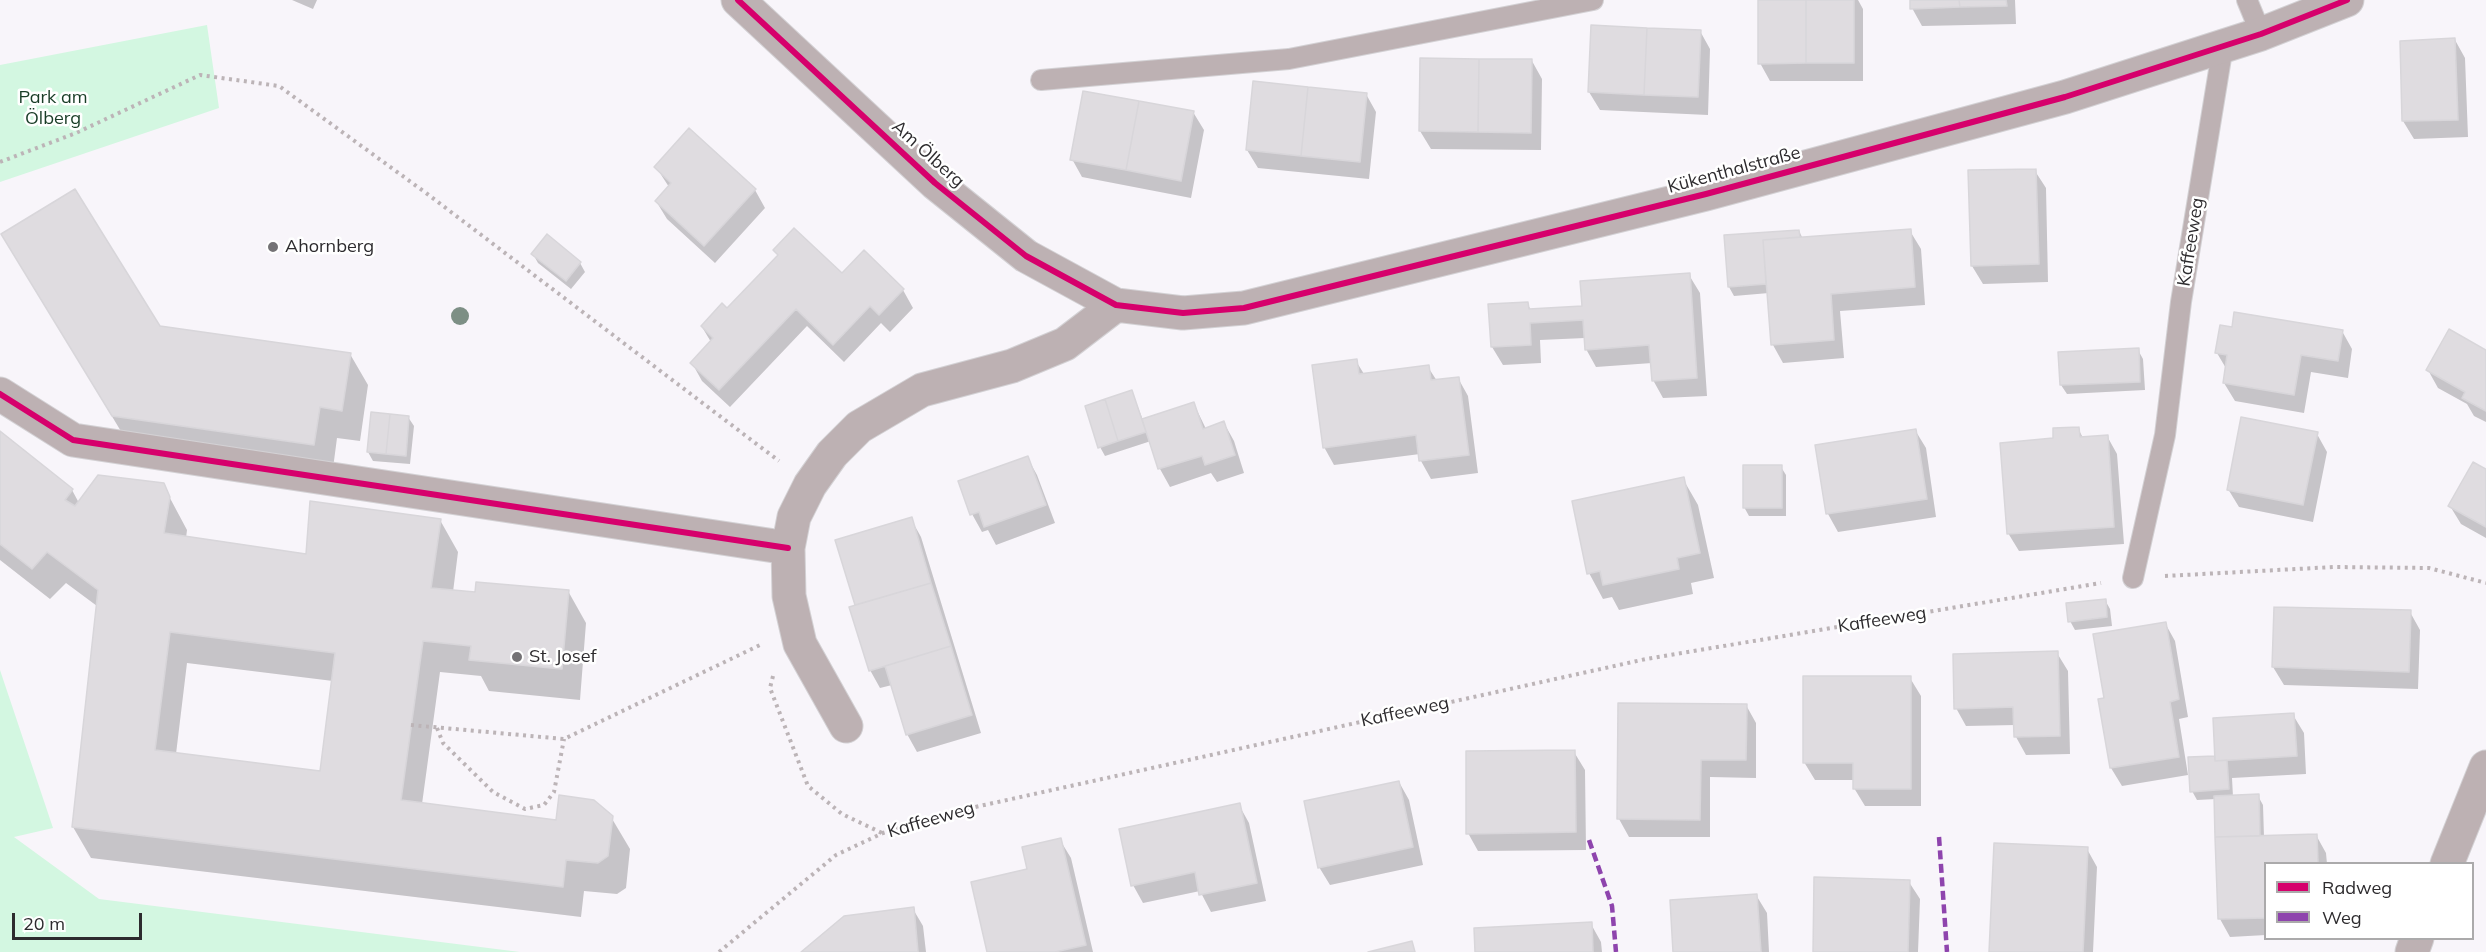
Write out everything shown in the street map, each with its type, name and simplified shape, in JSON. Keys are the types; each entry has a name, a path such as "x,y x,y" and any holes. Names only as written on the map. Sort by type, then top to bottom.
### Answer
{"street":[{"name":"Am Ölberg","path":"738,0 935,183 1026,256 1116,305"},
{"name":"Kükenthalstraße","path":"1116,305 1184,313 1244,308 1730,188 2065,97 2261,34 2347,0"},
{"path":"846,726 800,644 789,596 788,548 794,517 810,485 832,454 859,427 922,390 1012,366 1065,344 1116,305"},
{"path":"0,394 74,440 788,548"},
{"path":"2448,862 2486,767"}],"lane":[{"path":"1041,81 1289,59 1593,0"},
{"path":"2247,0 2261,34"},
{"name":"Kaffeeweg","path":"2133,578 2165,435 2181,303 2223,46"}],"path":[{"path":"0,162 76,133 200,75 279,86 426,193 742,433"},
{"path":"411,725 564,739 759,645 769,646"},
{"path":"437,728 443,743 493,792 525,809 544,805 554,792 564,739"},
{"path":"808,786 842,814 883,833"}],"green space":[{"name":"Park am Ölberg","path":"207,25 219,108 0,182 0,65"},
{"path":"0,670 53,828 14,837 99,899 520,952 0,952"}],"building":[{"path":"1758,0 1806,0 1806,63 1758,64"},
{"path":"1806,0 1854,0 1854,63 1806,63"},
{"path":"1910,0 1959,0 1960,7 1910,9"},
{"path":"1959,0 2006,0 2007,6 1960,7"},
{"path":"1591,25 1647,28 1644,95 1588,92"},
{"path":"1647,28 1701,30 1698,97 1644,95"},
{"path":"2455,38 2458,120 2402,121 2400,41"},
{"path":"1420,58 1479,59 1478,132 1419,131"},
{"path":"1479,59 1532,59 1531,133 1478,132"},
{"path":"1253,81 1308,87 1301,156 1246,150"},
{"path":"1308,87 1367,93 1360,162 1301,156"},
{"path":"1083,91 1139,101 1126,170 1070,160"},
{"path":"1139,101 1194,111 1181,181 1126,170"},
{"path":"689,128 756,189 704,246 655,201 671,183 654,167"},
{"path":"2036,169 2039,264 1971,266 1968,170"},
{"path":"75,189 160,326 351,353 342,411 320,407 314,445 112,416 1,234"},
{"path":"794,228 842,273 864,250 904,289 879,315 870,306 833,345 796,309 719,390 690,363 713,338 701,326 722,303 727,308 778,255 773,250"},
{"path":"1911,229 1915,287 1831,294 1834,340 1771,345 1763,240"},
{"path":"1799,230 1800,237 1763,240 1766,284 1728,287 1724,235"},
{"path":"547,234 581,262 566,281 531,254"},
{"path":"1690,273 1697,378 1652,381 1649,345 1585,350 1583,320 1530,323 1531,345 1491,347 1488,304 1528,302 1529,309 1582,306 1580,281"},
{"path":"2234,312 2343,330 2338,361 2301,355 2294,395 2223,383 2227,355 2215,353 2220,325 2232,327"},
{"path":"2449,329 2486,350 2486,411 2462,398 2465,392 2426,370"},
{"path":"2139,348 2140,382 2060,385 2058,352"},
{"path":"1357,359 1359,374 1429,365 1431,380 1459,377 1469,455 1419,461 1416,435 1323,448 1312,365"},
{"path":"1132,390 1146,432 1118,441 1105,399"},
{"path":"1105,399 1118,441 1098,448 1085,406"},
{"path":"1194,402 1203,429 1224,421 1235,455 1205,465 1202,456 1158,469 1142,419"},
{"path":"371,412 390,414 386,454 367,452"},
{"path":"390,414 409,416 406,456 386,454"},
{"path":"2241,417 2318,432 2303,505 2227,490"},
{"path":"2079,427 2080,437 2108,435 2114,527 2007,534 2000,443 2053,438 2053,428"},
{"path":"1916,429 1927,499 1826,514 1815,445"},
{"name":"St. Josef","path":"0,431 73,489 65,500 75,506 98,475 164,483 170,497 164,533 306,554 310,501 441,519 431,588 475,592 476,582 569,590 562,669 469,660 471,646 423,641 401,800 556,820 559,795 594,800 613,816 608,856 598,863 566,860 563,887 72,827 98,590 47,552 32,569 0,544","holes":["170,632 335,653 320,771 155,750"]},
{"path":"1028,456 1046,505 984,527 979,512 970,515 958,481"},
{"path":"2473,462 2486,469 2486,527 2448,506"},
{"path":"1743,465 1782,465 1782,508 1743,508"},
{"path":"1684,477 1700,553 1677,558 1679,569 1603,585 1600,571 1587,574 1572,501"},
{"path":"912,517 931,583 855,605 835,540"},
{"path":"931,583 951,646 869,671 849,607"},
{"path":"2106,599 2107,617 2068,622 2066,603"},
{"path":"2274,607 2411,610 2409,672 2272,667"},
{"path":"2166,622 2179,699 2170,702 2179,757 2110,768 2098,699 2104,698 2093,634"},
{"path":"951,646 972,715 906,735 885,666"},
{"path":"2058,651 2060,736 2014,737 2013,707 1954,709 1953,654"},
{"path":"1803,676 1911,676 1911,789 1853,789 1853,763 1803,763"},
{"path":"1618,703 1747,704 1746,760 1701,760 1700,820 1617,819"},
{"path":"2294,713 2297,756 2215,761 2213,718"},
{"path":"1575,750 1576,832 1466,834 1466,751"},
{"path":"2215,756 2215,761 2227,760 2229,789 2190,792 2188,757"},
{"path":"1399,781 1413,847 1318,868 1304,801"},
{"path":"2259,794 2260,836 2215,837 2214,796"},
{"path":"1240,803 1257,883 1199,895 1195,872 1131,886 1119,829"},
{"path":"2317,834 2318,862 2264,862 2264,918 2218,919 2215,837"},
{"path":"1061,838 1086,945 1055,952 987,952 971,882 1027,869 1022,847"},
{"path":"1994,843 2088,847 2083,952 1989,952"},
{"path":"1814,877 1910,880 1908,952 1813,952"},
{"path":"1757,894 1761,952 1673,952 1670,900"},
{"path":"914,907 918,952 801,952 844,916"},
{"path":"1592,922 1593,952 1475,952 1474,928"},
{"path":"1412,941 1415,952 1368,952"}],"marked path":[{"path":"1939,837 1947,952"},
{"path":"1589,840 1612,906 1616,952"}],"cycle path":[{"path":"738,0 935,183 1026,256 1116,305 1183,313 1244,308 1706,194 2065,97 2261,34 2347,0"},
{"path":"0,394 73,440 788,548"}],"place":[{"name":"Ahornberg","path":"273,247"},
{"name":"St. Josef","path":"517,657"}]}
